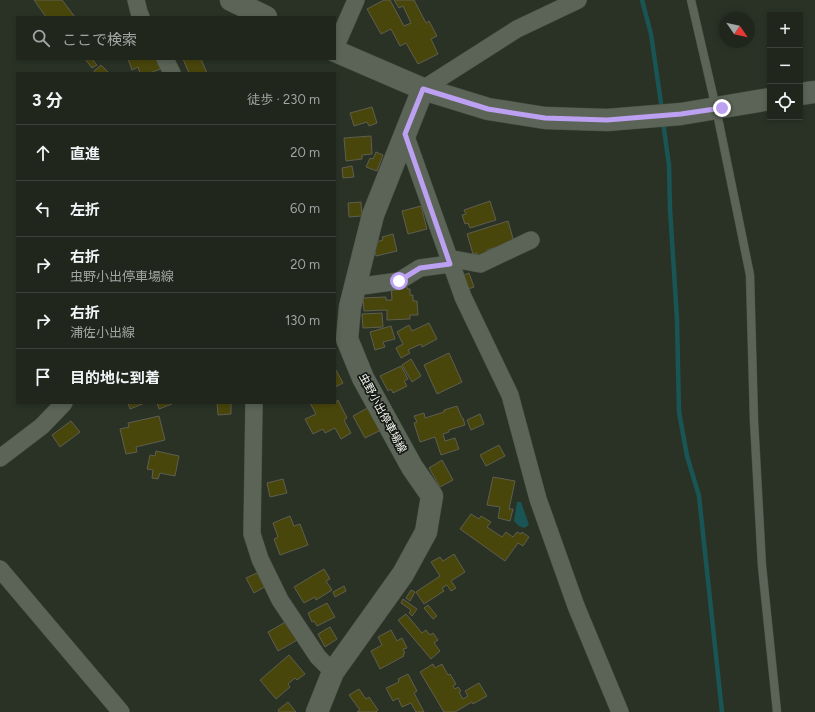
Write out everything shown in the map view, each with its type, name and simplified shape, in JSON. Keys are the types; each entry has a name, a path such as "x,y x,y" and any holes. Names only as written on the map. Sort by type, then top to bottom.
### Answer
{"main road":[{"path":"231,0 264,16"},
{"path":"336,49 423,89 488,109 545,118 607,120 681,114 767,100"},
{"name":"虫野小出停車場線","path":"317,712 333,672 407,567 426,532 432,496 412,467 363,378 347,339 350,307 373,216 423,89"},
{"path":"803,94 815,92"}],"street":[{"path":"136,0 141,16"},
{"path":"336,47 356,0"},
{"path":"423,89 518,30 578,0"},
{"path":"166,60 172,72"},
{"path":"405,134 462,296 510,395 538,499 571,592 620,712"},
{"path":"355,287 399,281 420,268 449,261 480,264 531,240"},
{"path":"0,458 42,426 63,404"},
{"path":"254,404 252,534 260,559 280,600 318,657 333,672"},
{"path":"0,568 121,712"}],"lane":[{"path":"691,0 719,108 750,275 754,421 762,566 777,712"}],"water":[{"path":"517,502 521,502 529,525 524,528 519,526 514,521"}],"building":[{"path":"34,0 62,0 74,16 45,16"},
{"path":"384,0 390,0 404,26 411,23 403,6 399,8 394,0 414,0 426,23 429,21 437,36 431,39 438,54 418,64 406,43 400,46 391,29 381,34 367,9"},
{"path":"86,60 93,60 97,65 92,68"},
{"path":"128,60 159,60 163,68 153,72 140,72 138,67 132,70"},
{"path":"183,60 201,60 207,72 189,72"},
{"path":"101,65 108,72 94,72"},
{"path":"372,107 377,123 369,126 367,122 354,126 350,113"},
{"path":"371,136 372,154 362,155 362,159 346,161 344,138"},
{"path":"376,152 383,155 377,171 366,167 370,158 373,159"},
{"path":"352,166 354,177 343,178 342,168"},
{"path":"490,201 496,220 470,228 468,223 465,224 462,215 466,214 464,210"},
{"path":"361,202 362,216 349,217 348,203"},
{"path":"421,206 427,229 408,234 402,211"},
{"path":"508,221 514,242 487,250 488,254 478,257 477,253 473,254 467,234"},
{"path":"393,234 397,251 376,256 374,247 377,246 376,242 383,240 382,237"},
{"path":"469,273 474,287 465,290 460,277"},
{"path":"407,285 407,289 410,289 410,295 413,295 413,301 417,301 418,315 410,315 410,319 387,320 387,310 364,311 363,298 386,297 386,300 392,300 391,286"},
{"path":"382,313 383,327 363,328 362,314"},
{"path":"429,323 437,339 422,347 421,344 408,350 410,353 401,358 396,348 403,344 397,332 409,325 412,331"},
{"path":"391,326 395,339 383,342 385,347 375,350 370,332"},
{"path":"449,353 462,382 437,394 424,365"},
{"path":"411,359 421,376 412,382 402,365"},
{"path":"401,366 408,379 404,381 407,386 393,393 391,389 388,391 380,376"},
{"path":"336,370 343,383 336,386"},
{"path":"338,400 347,418 344,420 351,433 341,439 335,428 325,433 323,429 313,434 305,419 316,414 311,404 336,404"},
{"path":"128,404 142,404 130,409"},
{"path":"157,404 172,404 159,409"},
{"path":"217,404 231,404 231,414 218,415"},
{"path":"457,406 465,425 449,430 449,432 443,434 445,441 455,438 459,449 441,455 435,437 420,442 414,423 417,422 414,416 424,413 425,418"},
{"path":"369,407 381,430 365,438 353,416"},
{"path":"480,414 484,424 471,430 467,420"},
{"path":"159,416 165,440 136,447 137,452 126,454 120,429 129,427 128,423"},
{"path":"71,421 80,432 60,447 52,435"},
{"path":"499,445 505,456 486,466 480,455"},
{"path":"156,451 179,456 175,476 160,473 158,479 152,478 153,470 147,469 150,455 155,456"},
{"path":"442,460 453,480 440,487 429,468"},
{"path":"493,477 515,481 509,509 513,509 510,521 498,518 500,507 487,505"},
{"path":"283,479 287,493 270,497 267,483"},
{"path":"471,514 479,519 481,516 491,522 487,527 502,537 506,532 513,537 517,532 521,534 522,532 529,537 523,546 518,543 505,561 460,529"},
{"path":"290,516 294,526 300,524 308,545 280,555 274,539 278,537 273,523"},
{"path":"454,554 465,572 451,581 456,588 451,591 447,585 442,588 444,591 424,604 416,592 440,576 431,562 440,557 443,561"},
{"path":"324,569 330,579 326,581 332,590 316,600 315,597 304,603 294,587"},
{"path":"259,572 266,586 254,593 246,578"},
{"path":"344,586 346,591 335,597 333,592"},
{"path":"411,590 415,592 410,601 406,598"},
{"path":"403,599 417,609 412,616 409,613 411,610 401,603"},
{"path":"327,603 335,617 317,626 314,621 312,622 308,613"},
{"path":"428,605 437,616 433,619 424,608"},
{"path":"406,614 422,633 426,630 430,635 433,633 438,640 434,643 440,651 431,659 398,620"},
{"path":"289,620 299,639 278,651 268,632"},
{"path":"330,627 337,639 325,647 318,634"},
{"path":"391,630 397,641 402,638 407,648 403,649 405,653 403,654 404,656 380,669 371,651 382,645 378,637"},
{"path":"289,655 305,674 297,680 295,678 288,684 290,687 276,699 260,680"},
{"path":"433,664 435,668 442,664 448,675 450,674 456,684 453,686 455,689 458,687 461,691 459,692 463,699 468,696 465,691 479,683 487,696 473,704 472,702 455,712 444,712 420,672"},
{"path":"408,674 417,691 414,693 424,712 416,712 411,703 402,707 398,698 393,701 386,688 399,682 398,679"},
{"path":"359,689 366,699 369,697 378,710 376,712 357,712 360,710 349,695"},
{"path":"288,702 296,712 279,712 278,710"}],"waterway":[{"path":"642,0 651,34 662,110"},
{"path":"663,122 669,165 670,209 677,319 679,412 687,456 699,496 722,712"}],"route":[{"path":"399,281 420,268 450,264 405,134 423,89 488,109 545,118 607,120 681,114 722,108"}]}
